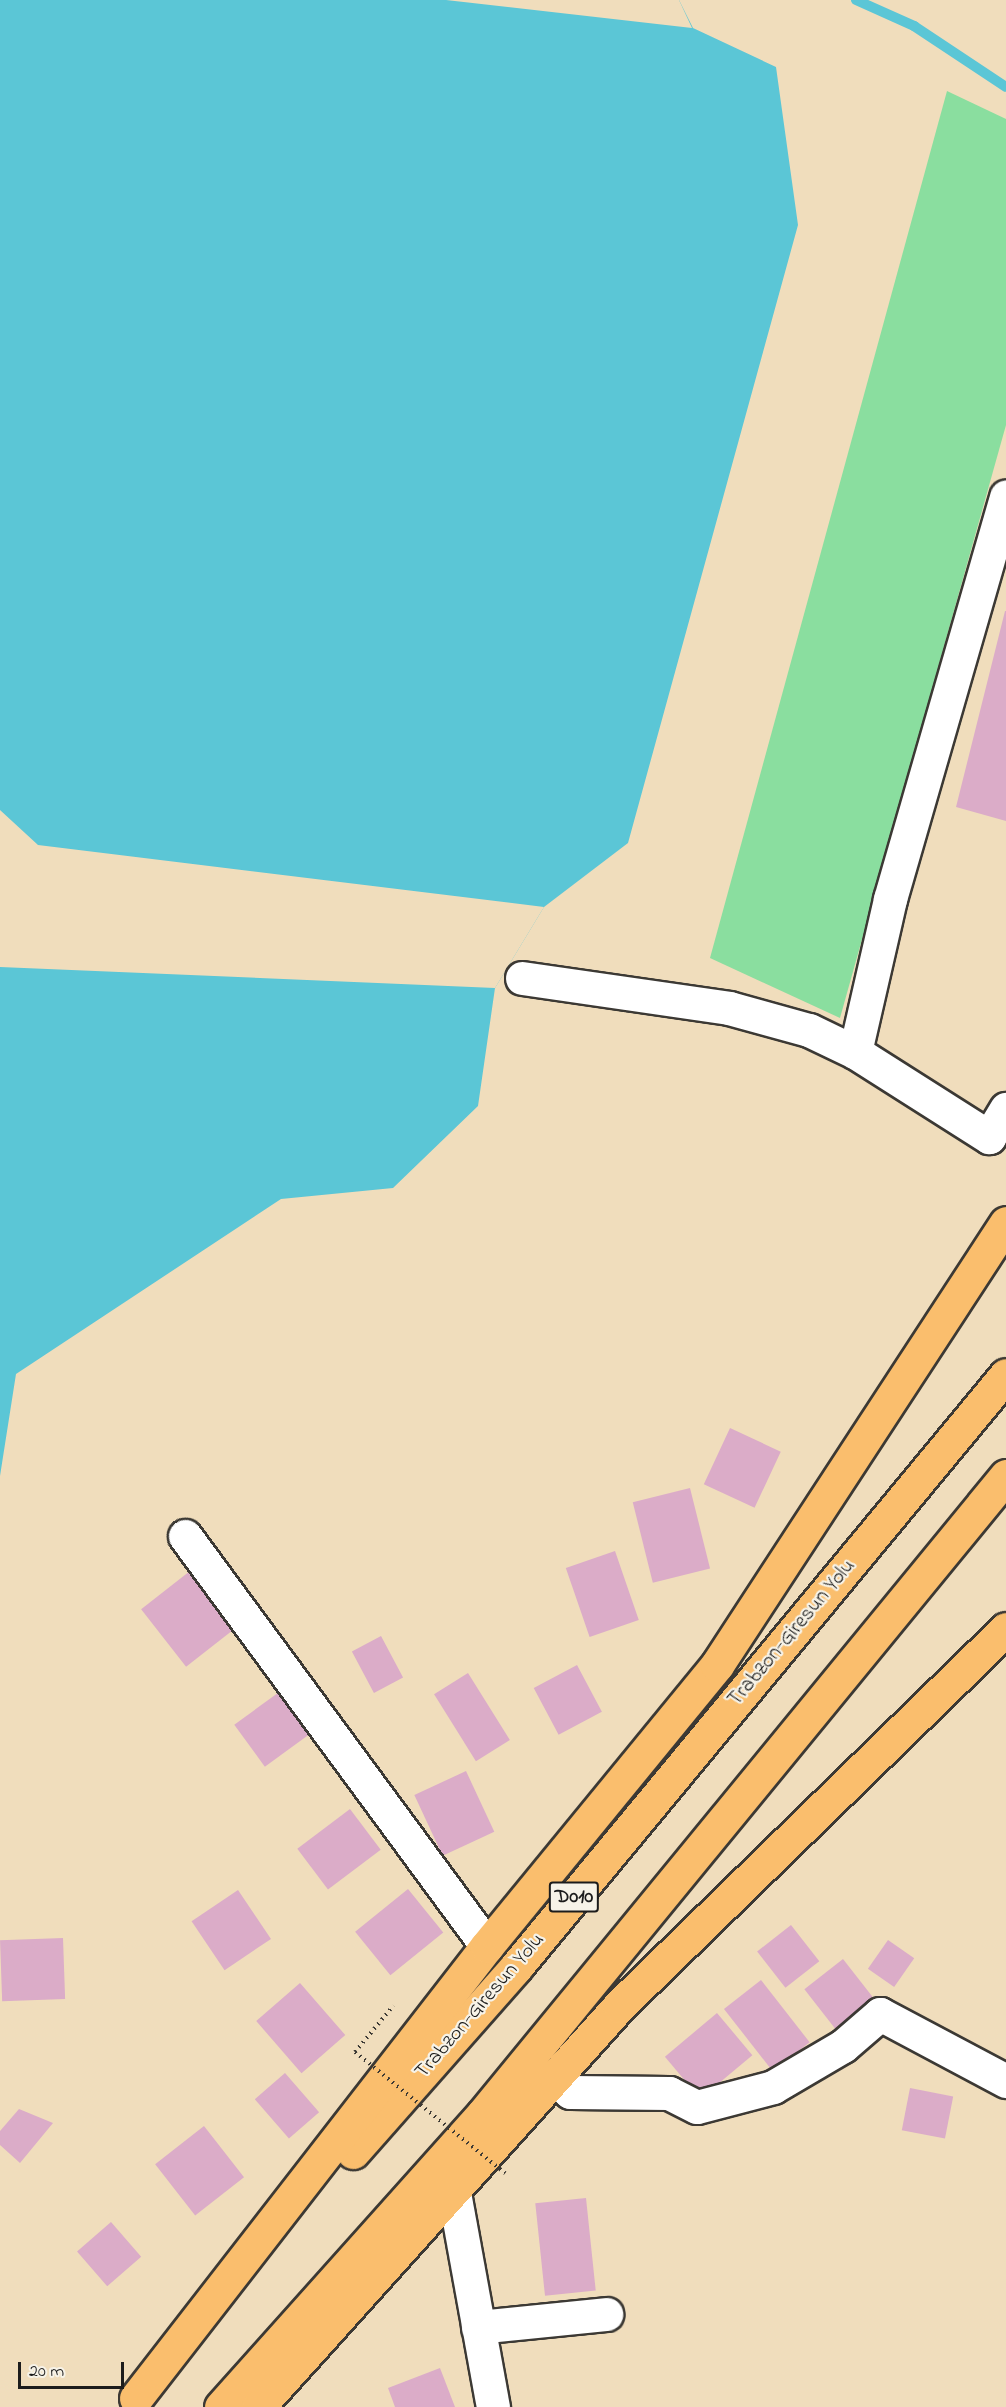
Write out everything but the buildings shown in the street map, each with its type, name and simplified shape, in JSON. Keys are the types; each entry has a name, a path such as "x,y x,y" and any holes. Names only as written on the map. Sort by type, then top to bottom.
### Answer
{"highway":[{"path":"131,2402 487,1947 717,1665 1006,1223"},
{"name":"Trabzon-Giresun Yolu","path":"131,2402 516,1967 1006,1375"},
{"path":"221,2407 446,2157 1006,1476"},
{"path":"258,2407 555,2077 746,1877 864,1772 1006,1629"}],"street":[{"path":"855,1052 890,898 1006,496"},
{"path":"522,978 729,1008 809,1030 855,1052 989,1137 1006,1109"},
{"path":"185,1536 487,1947"},
{"path":"555,2077 570,2092 669,2093 697,2107 773,2087 843,2046 880,2014 1006,2081"},
{"path":"446,2157 457,2188 478,2327 493,2407"},
{"path":"478,2327 606,2314"}],"path":[{"path":"355,2052 505,2173"}],"green space":[{"path":"947,91 1006,119 1006,425 840,1018 710,958"}],"water":[{"path":"0,0 679,0 693,28 776,67 798,225 628,843 544,907 495,988 478,1106 393,1188 281,1199 16,1374 0,1476"}],"pier":[{"path":"446,0 679,0 692,28"},
{"path":"0,810 38,845 544,907 495,988 0,967"}],"waterway":[{"path":"856,0 914,26 1006,87"}]}
